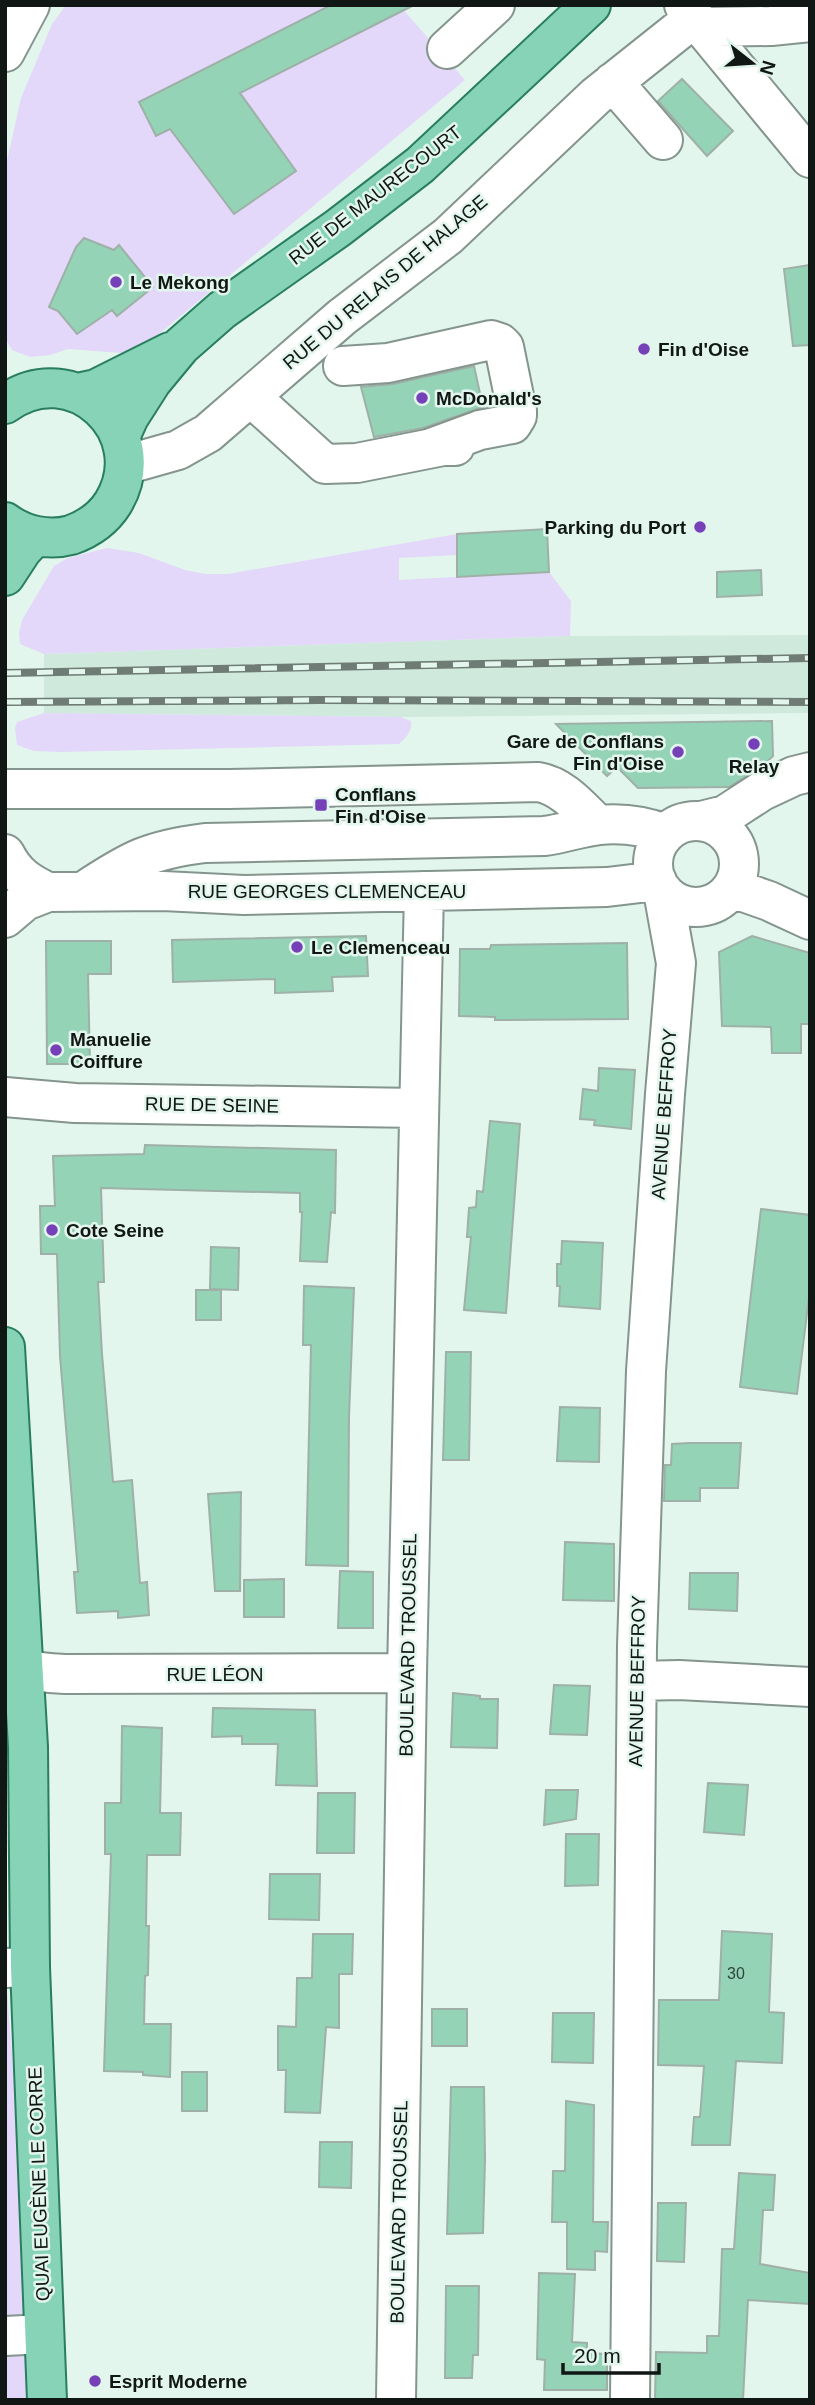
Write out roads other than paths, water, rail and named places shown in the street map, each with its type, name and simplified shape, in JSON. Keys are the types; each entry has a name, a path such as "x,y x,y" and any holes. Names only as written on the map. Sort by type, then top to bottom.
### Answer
{"main road":[{"name":"RUE DE MAURECOURT","path":"20,529 62,537 82,531 93,524 116,498 122,482 122,451 148,388 181,346 222,310 338,228 420,165 591,5"},
{"name":"RUE DE MAURECOURT","path":"77,393 96,389 181,346"},
{"path":"5,404 24,393 36,390 54,388 77,393 102,408 112,421 122,451"},
{"path":"5,576 22,550 20,529"},
{"name":"QUAI EUGÈNE LE CORRE","path":"5,1347 15,1660 29,1769 18,1968"},
{"name":"QUAI EUGÈNE LE CORRE","path":"5,1800 15,1881 18,1968 47,2400"}],"street":[{"path":"5,52 30,5"},
{"path":"447,48 495,5"},
{"path":"693,17 771,26 810,22"},
{"path":"693,17 810,159"},
{"name":"RUE DU RELAIS DE HALAGE","path":"122,451 152,458 188,444 208,432 342,317 448,236 613,82 693,17"},
{"path":"613,82 663,140"},
{"path":"251,397 303,423 325,464 332,466 431,448 464,445 484,439 498,427 512,424 517,416 503,347 496,341 388,363 343,366"},
{"path":"676,963 660,886 653,869 654,857 665,834 688,822 725,815 762,791 802,774"},
{"path":"676,963 727,882 802,774"},
{"path":"5,789 191,789 538,782 573,800 597,825"},
{"path":"191,789 180,797 169,814 165,848 172,874 191,894"},
{"path":"701,821 725,832 727,882"},
{"path":"5,854 27,882 66,891 165,848 205,844 544,836 597,825 652,829 665,834"},
{"path":"660,886 681,904 695,907 727,882"},
{"path":"727,882 810,920"},
{"name":"RUE GEORGES CLEMENCEAU","path":"5,918 25,901 66,891 163,891 244,895 660,886"},
{"name":"BOULEVARD TROUSSEL","path":"396,2400 407,1674 424,891"},
{"name":"AVENUE BEFFROY","path":"630,2400 637,1681 646,1371 676,963"},
{"name":"RUE DE SEINE","path":"5,1097 89,1103 419,1108"},
{"name":"RUE LÉON","path":"15,1660 45,1673 407,1674"},
{"path":"637,1681 679,1679 810,1687"},
{"path":"5,2336 44,2334"}],"railway":[{"path":"5,673 810,658"},
{"path":"5,702 810,702"}],"place":[{"name":"Le Mekong","path":"116,282"},
{"name":"Fin d'Oise","path":"644,349"},
{"name":"McDonald's","path":"422,398"},
{"name":"Parking du Port","path":"700,527"},
{"name":"Relay","path":"754,744"},
{"name":"Gare de Conflans Fin d'Oise","path":"678,752"},
{"name":"Conflans Fin d'Oise","path":"321,805"},
{"name":"Le Clemenceau","path":"297,947"},
{"name":"Manuelie Coiffure","path":"56,1050"},
{"name":"Cote Seine","path":"52,1230"},
{"name":"Esprit Moderne","path":"95,2381"}]}
